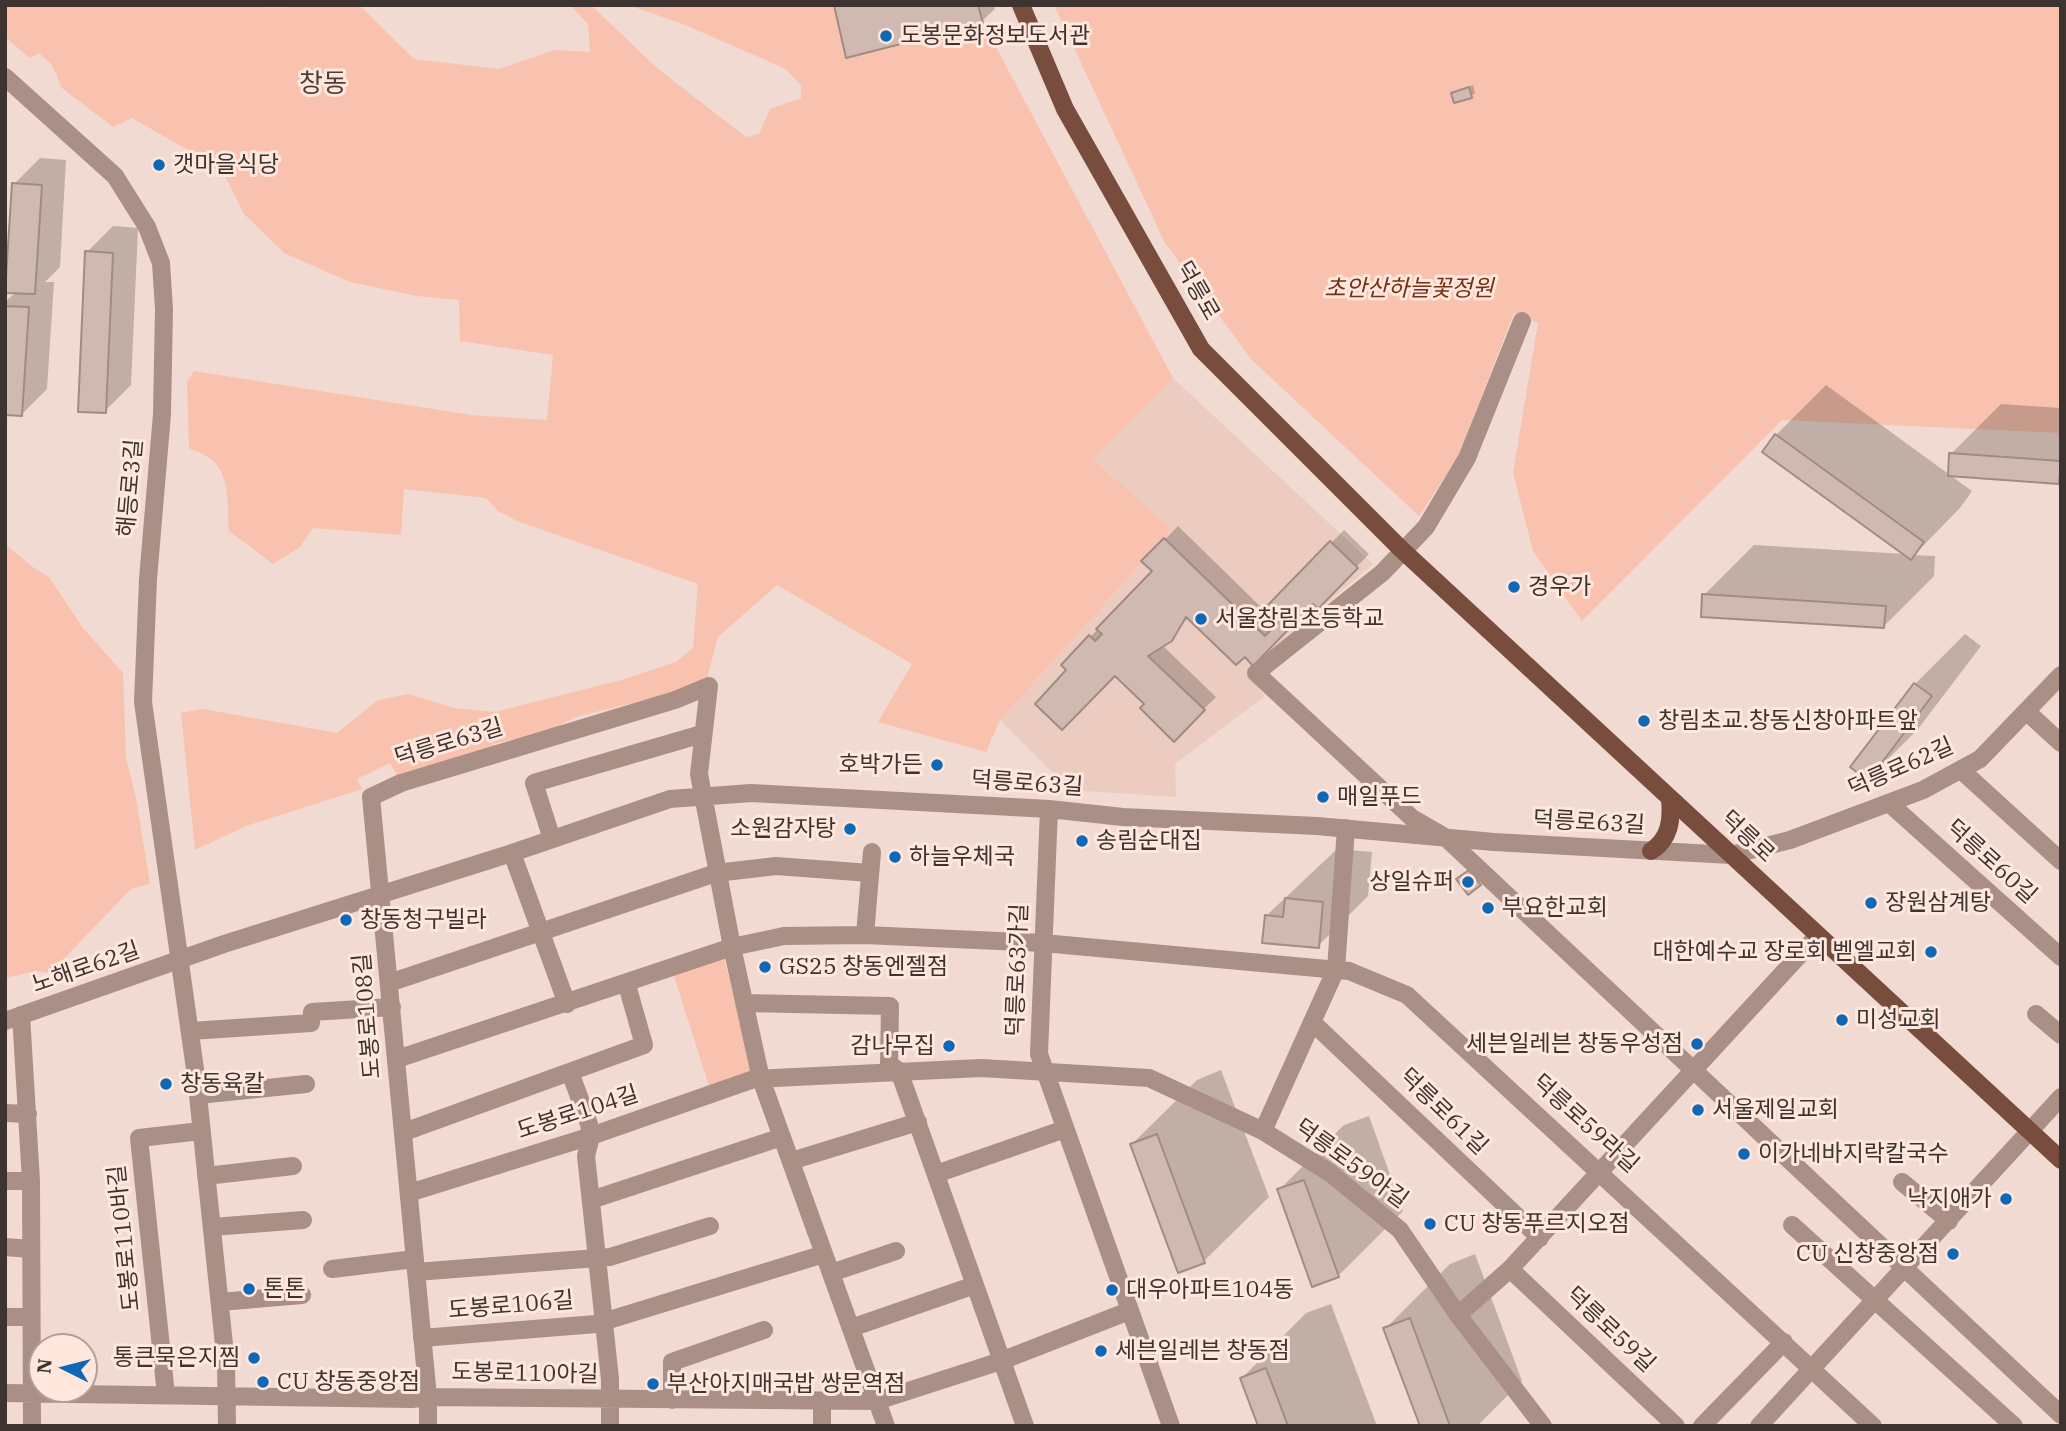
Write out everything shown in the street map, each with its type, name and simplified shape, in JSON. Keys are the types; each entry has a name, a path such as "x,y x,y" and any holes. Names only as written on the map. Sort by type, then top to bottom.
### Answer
{"main road":[{"name":"덕릉로","path":"1021,5 1065,109 1201,349 1401,550 2061,1160"},
{"path":"1651,851 1661,845 1668,831 1670,799"}],"street":[{"name":"해등로3길","path":"5,77 115,176 147,227 161,263 164,309 162,414 148,579 143,702 191,1031 220,1302 227,1426"},
{"path":"1401,550 1426,527 1467,458 1522,321"},
{"name":"덕릉로63길","path":"1401,550 1382,573 1256,673 1412,818 1445,837"},
{"name":"덕릉로62길","path":"1731,855 1790,840 1923,790 1961,770 1980,759 2061,674"},
{"name":"덕릉로63길","path":"381,895 371,797 401,783 675,700 709,686 699,774 705,797"},
{"path":"2026,711 2061,743"},
{"path":"552,839 534,783 702,734"},
{"name":"덕릉로60길","path":"1961,770 2061,862"},
{"name":"덕릉로63길","path":"182,961 224,944 512,853 670,799 751,793 1049,809 1123,817 1346,828 1731,855"},
{"path":"705,797 716,873 761,1079 886,1426"},
{"name":"덕릉로60길","path":"1889,803 2061,957"},
{"name":"덕릉로63가길","path":"1049,809 1039,1054 1171,1426"},
{"path":"1263,1131 1336,969 1346,828"},
{"path":"1445,837 1693,1073 2061,1415"},
{"path":"865,935 872,852"},
{"path":"512,853 567,1004"},
{"path":"389,983 716,873 776,866 870,873"},
{"name":"도봉로108길","path":"381,895 428,1397 428,1426"},
{"path":"397,1059 626,985 732,947 784,936 865,935 1043,943"},
{"path":"1458,1315 1540,1238 1818,935"},
{"name":"덕릉로59라길","path":"1043,943 1336,969 1349,971 1407,995 1873,1426"},
{"name":"노해로62길","path":"13,1018 182,961"},
{"path":"404,1132 644,1045 626,985"},
{"path":"744,1003 890,1006 890,1064 899,1071 1025,1426"},
{"path":"191,1031 311,1023 312,1012 392,1007"},
{"path":"2036,1014 2061,1035"},
{"path":"13,1018 28,1114 32,1333"},
{"name":"덕릉로61길","path":"1312,1022 1540,1238"},
{"name":"도봉로104길","path":"409,1193 761,1079 981,1068 1045,1072"},
{"path":"570,1072 591,1136"},
{"name":"덕릉로59아길","path":"1045,1072 1149,1078 1263,1131 1330,1173 1400,1230 1458,1315 1543,1426"},
{"path":"198,1094 306,1084"},
{"path":"1759,1426 2031,1133 2061,1097"},
{"path":"5,1113 28,1114"},
{"path":"791,1161 918,1122"},
{"path":"936,1174 1065,1129"},
{"name":"도봉로110바길","path":"166,1395 139,1138 201,1131"},
{"name":"도봉로106길","path":"591,1136 586,1156 604,1321 610,1426"},
{"path":"591,1200 782,1137"},
{"path":"206,1176 293,1166"},
{"path":"5,1181 30,1181"},
{"path":"1902,1182 1950,1221"},
{"path":"212,1227 303,1220"},
{"path":"1793,1225 2014,1426"},
{"path":"597,1259 710,1226"},
{"path":"5,1247 31,1249"},
{"path":"831,1273 896,1251"},
{"path":"604,1321 824,1254"},
{"name":"도봉로106길","path":"416,1266 597,1259"},
{"path":"332,1269 416,1266"},
{"name":"덕릉로59길","path":"1510,1269 1676,1426"},
{"path":"851,1328 975,1285"},
{"path":"220,1302 302,1295"},
{"name":"도봉로110아길","path":"227,1396 877,1401 1001,1361 1129,1311"},
{"path":"5,1317 32,1317"},
{"name":"도봉로106길","path":"422,1338 604,1321"},
{"path":"672,1400 672,1362 764,1329"},
{"path":"1702,1426 1784,1342"},
{"path":"5,1393 28,1393"},
{"path":"98,1394 227,1396"},
{"path":"822,1401 822,1426"},
{"path":"32,1403 32,1426"},
{"path":"2057,1426 2061,1422"}],"shaded area":[{"name":"서울창림초등학교","path":"1173,378 1373,564 1246,673 1265,696 1175,764 1176,797 1070,790 1000,720 1172,529 1093,459"}],"green space":[{"path":"5,5 359,5 414,59 499,69 555,50 590,52 588,24 570,5 591,5 657,68 746,137 759,134 770,109 801,98 801,86 786,69 683,24 628,5 834,5 846,57 983,23 1173,378 1093,459 1172,529 1000,720 986,752 878,722 912,664 777,585 718,637 707,678 675,693 575,717 552,730 493,744 493,753 401,783 390,763 357,779 362,789 246,826 195,850 181,713 203,709 337,733 378,700 408,694 454,708 495,712 625,679 676,662 693,648 698,584 517,521 498,511 486,498 404,489 401,535 313,528 300,547 273,564 229,531 227,491 220,470 203,454 189,449 187,382 194,371 471,415 547,420 553,355 460,341 459,300 417,296 350,282 284,253 244,214 225,176 190,151 132,118 113,127 62,88 52,65 39,53 30,58 5,37"},
{"name":"초안산하늘꽃정원","path":"1054,5 2061,5 2061,433 1782,420 1582,621 1533,551 1513,473 1538,323 1514,313 1457,459 1419,516 1252,360 1165,243"},
{"path":"5,544 49,577 83,628 123,673 126,758 136,798 150,884 131,889 50,973 36,971 6,978"},
{"path":"723,955 754,1073 710,1089 673,973"}],"building":[{"name":"도봉문화정보도서관","path":"834,5 978,5 983,23 846,58"},
{"path":"1469,87 1472,98 1454,103 1451,93"},
{"path":"12,183 42,185 35,294 5,293"},
{"path":"85,251 113,253 106,413 78,412"},
{"path":"5,306 29,307 22,416 5,415"},
{"path":"1775,434 1924,542 1911,560 1762,452"},
{"path":"1949,453 2061,461 2059,484 1948,476"},
{"path":"1164,538 1265,636 1278,623 1264,609 1330,541 1358,568 1318,609 1313,604 1253,666 1245,657 1236,665 1186,617 1172,641 1148,656 1205,710 1174,742 1140,708 1144,704 1115,676 1062,730 1035,704 1066,670 1061,665 1089,635 1095,641 1102,634 1096,629 1152,571 1141,561"},
{"path":"1702,594 1886,606 1884,628 1701,617"},
{"path":"1914,683 1932,696 1868,781 1850,767"},
{"name":"상일슈퍼","path":"1469,870 1481,885 1468,895 1456,879"},
{"path":"1285,898 1323,902 1319,948 1262,943 1265,915 1283,917"},
{"path":"1157,1134 1205,1263 1178,1273 1130,1144"},
{"path":"1304,1180 1339,1277 1312,1287 1277,1189"},
{"path":"1410,1318 1450,1426 1420,1426 1383,1328"},
{"path":"1266,1368 1288,1426 1258,1426 1240,1378"}],"place":[{"name":"도봉문화정보도서관","path":"886,36"},
{"name":"갯마을식당","path":"159,165"},
{"name":"경우가","path":"1514,587"},
{"name":"서울창림초등학교","path":"1201,619"},
{"name":"창림초교.창동신창아파트앞","path":"1644,721"},
{"name":"호박가든","path":"937,765"},
{"name":"매일푸드","path":"1323,797"},
{"name":"소원감자탕","path":"850,829"},
{"name":"송림순대집","path":"1082,841"},
{"name":"하늘우체국","path":"895,857"},
{"name":"상일슈퍼","path":"1468,882"},
{"name":"장원삼계탕","path":"1871,903"},
{"name":"부요한교회","path":"1488,908"},
{"name":"창동청구빌라","path":"346,920"},
{"name":"대한예수교 장로회 벧엘교회","path":"1931,952"},
{"name":"GS25 창동엔젤점","path":"765,967"},
{"name":"미성교회","path":"1842,1020"},
{"name":"세븐일레븐 창동우성점","path":"1697,1044"},
{"name":"감나무집","path":"949,1046"},
{"name":"창동육칼","path":"166,1084"},
{"name":"서울제일교회","path":"1698,1110"},
{"name":"이가네바지락칼국수","path":"1744,1154"},
{"name":"낙지애가","path":"2006,1199"},
{"name":"CU 창동푸르지오점","path":"1430,1224"},
{"name":"CU 신창중앙점","path":"1953,1254"},
{"name":"톤톤","path":"249,1289"},
{"name":"대우아파트104동","path":"1112,1290"},
{"name":"세븐일레븐 창동점","path":"1101,1351"},
{"name":"통큰묵은지찜","path":"254,1358"},
{"name":"CU 창동중앙점","path":"263,1382"},
{"name":"부산아지매국밥 쌍문역점","path":"653,1384"}],"district":[{"name":"창동","path":"323,84"}]}
